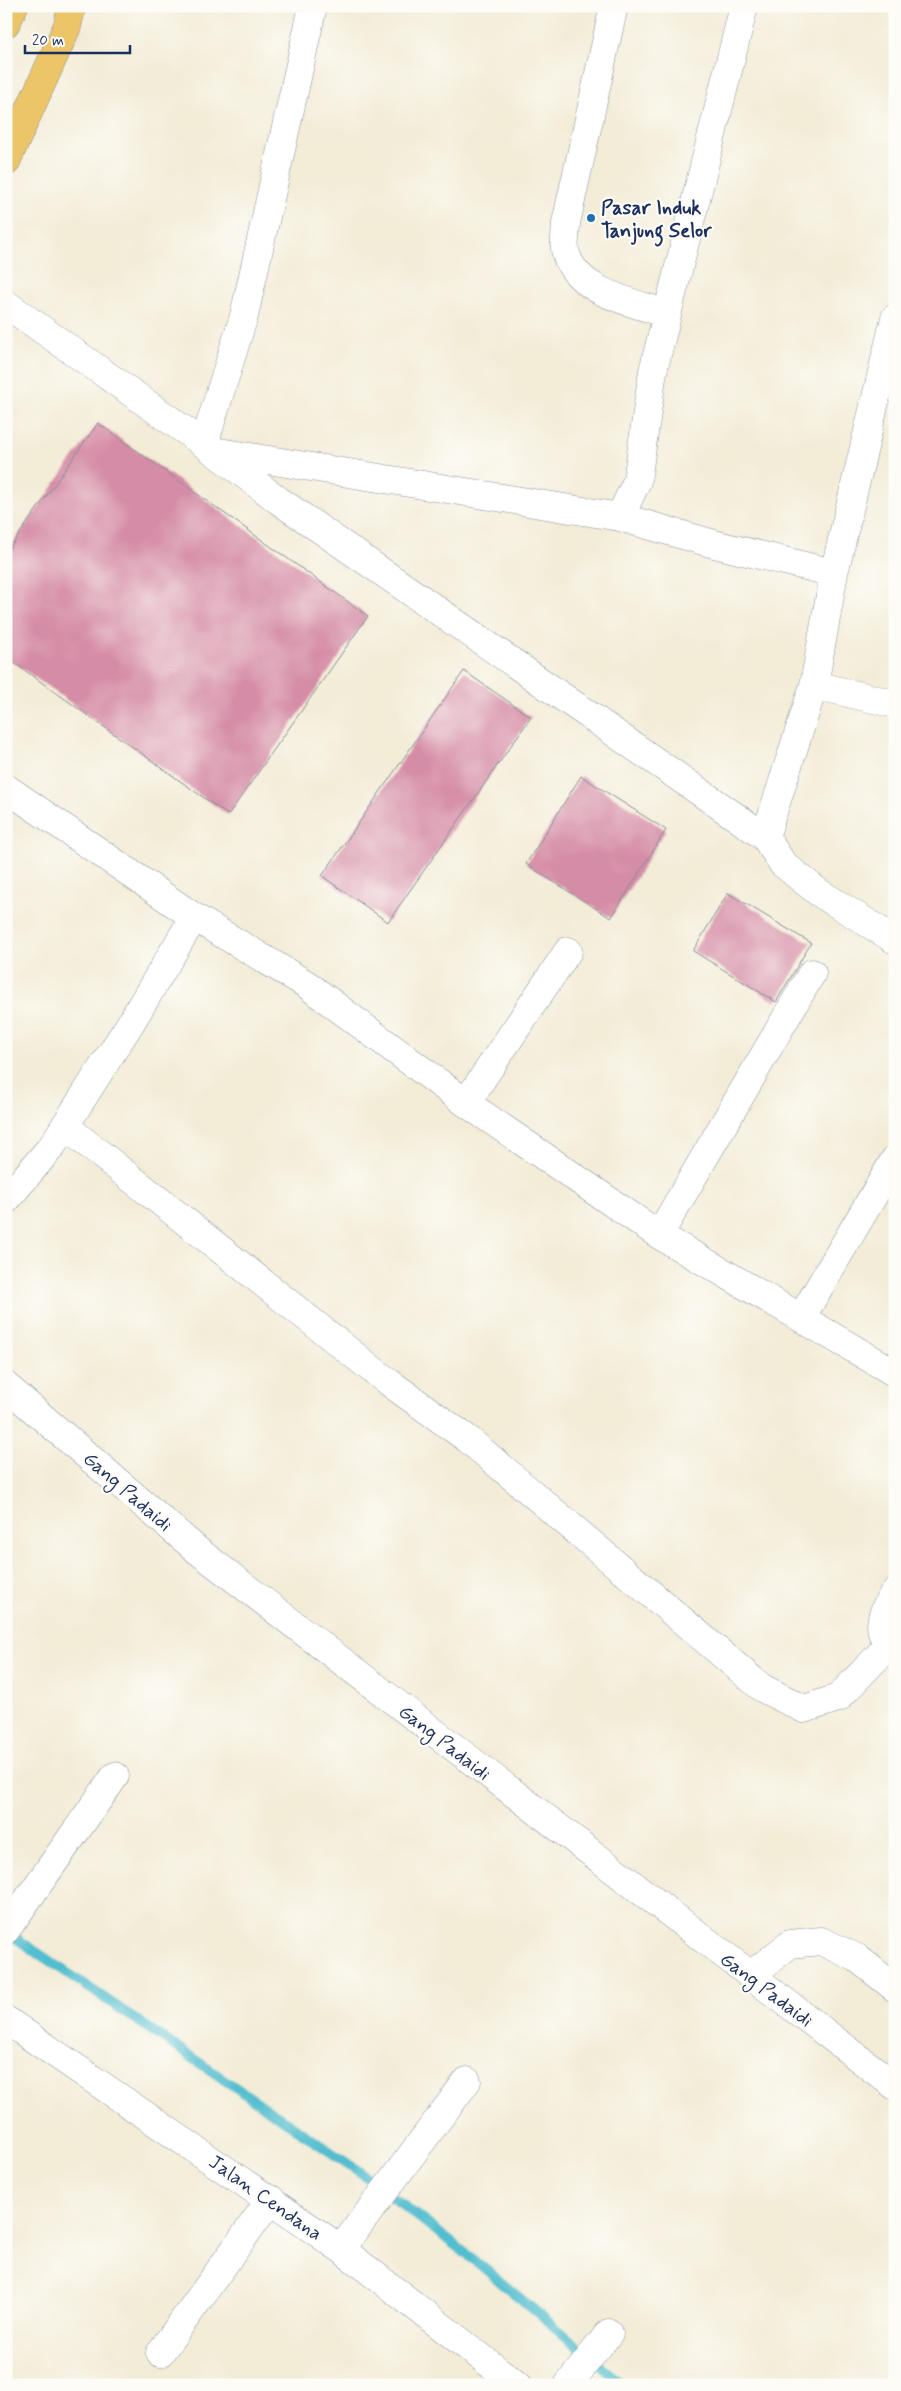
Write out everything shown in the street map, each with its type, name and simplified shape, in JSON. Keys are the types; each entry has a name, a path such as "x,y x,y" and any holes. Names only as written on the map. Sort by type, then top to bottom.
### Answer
{"highway":[{"path":"6,22 14,6"},
{"path":"6,162 67,27 72,6"}],"street":[{"path":"210,448 244,316 313,6"},
{"path":"614,6 566,223 565,253 578,276 605,293 667,314"},
{"path":"620,517 637,481 653,371 744,6"},
{"path":"6,304 210,448 278,500 765,837 783,864 818,892 895,940"},
{"path":"765,837 814,685 834,573 887,386 895,318"},
{"path":"210,448 620,517 714,544 834,573"},
{"path":"814,685 895,704"},
{"path":"6,788 194,917 306,984 466,1103 659,1235 895,1373"},
{"path":"6,1200 52,1146 194,917"},
{"path":"466,1103 568,951"},
{"path":"659,1235 812,973"},
{"path":"65,1126 384,1378 469,1440 762,1688 804,1709 838,1698 892,1645 882,1631 882,1611 895,1592"},
{"path":"801,1318 895,1159"},
{"name":"Gang Padaidi","path":"6,1386 197,1550 895,2086"},
{"path":"10,1923 115,1776"},
{"path":"750,1976 790,1944 821,1941 856,1958 895,1988"},
{"name":"Jalan Cendana","path":"6,2020 271,2199 341,2249 517,2385"},
{"path":"341,2249 467,2081"},
{"path":"160,2352 271,2199"},
{"path":"568,2385 609,2333"}],"building":[{"path":"98,423 368,616 228,815 6,657 6,553"},
{"path":"464,671 531,717 388,922 322,876"},
{"path":"581,776 666,830 611,918 526,864"},
{"path":"728,893 811,943 776,1002 693,951"}],"waterway":[{"path":"7,1932 360,2172 478,2263 624,2385"}],"place":[{"name":"Pasar Induk Tanjung Selor","path":"591,218"}]}
